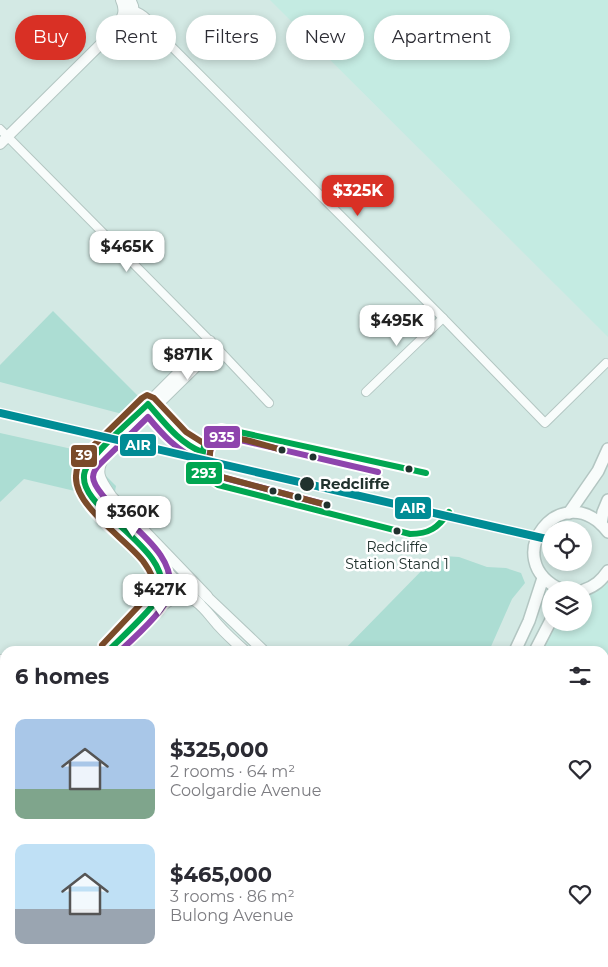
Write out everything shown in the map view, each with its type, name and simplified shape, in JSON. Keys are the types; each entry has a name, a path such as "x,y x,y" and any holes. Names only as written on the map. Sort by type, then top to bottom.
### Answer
{"main road":[{"path":"569,513 598,471 608,449"},
{"path":"605,528 603,512 608,500"},
{"path":"546,581 535,562 534,551 535,542 544,525 560,515 569,513 586,515 605,528"},
{"path":"592,586 606,577"},
{"path":"517,646 529,621 543,578"},
{"path":"538,646 545,631"}],"street":[{"path":"269,403 213,344 2,136 114,31 127,24 128,9 143,15 153,28 443,318 545,423 606,363"},
{"path":"366,392 443,318"},
{"path":"213,344 93,458 84,474 84,482 94,500 200,604 239,646"},
{"path":"213,344 106,455 100,462 98,470 101,481 112,497 207,596 259,646"},
{"path":"148,553 158,567 163,585 169,597"},
{"path":"174,562 178,584"},
{"path":"113,646 142,618 169,597 171,586 178,584 192,586 207,596"},
{"path":"169,597 192,599 200,604"}],"shaded area":[{"path":"270,0 608,0 608,337 330,60 364,60 364,15 286,16"},
{"path":"53,311 140,398 130,416 0,382 0,365"},
{"path":"0,433 81,451 116,486 114,497 103,491 96,496 24,479 0,502"},
{"path":"444,556 459,557 487,567 506,568 521,573 525,583 512,599 491,646 348,646 431,561"},
{"path":"608,571 608,646 538,646 546,631 592,631 592,584"}],"transit line":[{"name":"39","path":"102,645 151,593 153,579 143,561 102,522 83,499 76,476 79,463 87,452 147,395 154,398 186,432 205,444"},
{"name":"293","path":"113,646 157,600 160,595 161,578 154,561 94,499 85,485 85,471 95,455 148,404 179,438 202,452"},
{"name":"AIR","path":"0,413 542,538"},
{"name":"935","path":"125,646 166,603 170,582 167,568 160,554 104,497 94,482 94,473 96,468 148,417 164,436 177,447 199,460"},
{"name":"293","path":"426,473 221,428 213,430 205,440 201,464 205,476 218,485 410,534 423,533 432,529 449,512"},
{"name":"935","path":"327,505 221,477 211,468 209,455 212,447 220,437 227,437 378,472"},
{"name":"39","path":"282,450 238,438 221,437 212,444 210,461 214,470 222,477 327,505"}],"place":[{"name":"Redcliffe","path":"307,484"},
{"name":"Redcliffe Station Stand 1","path":"397,531"}]}
